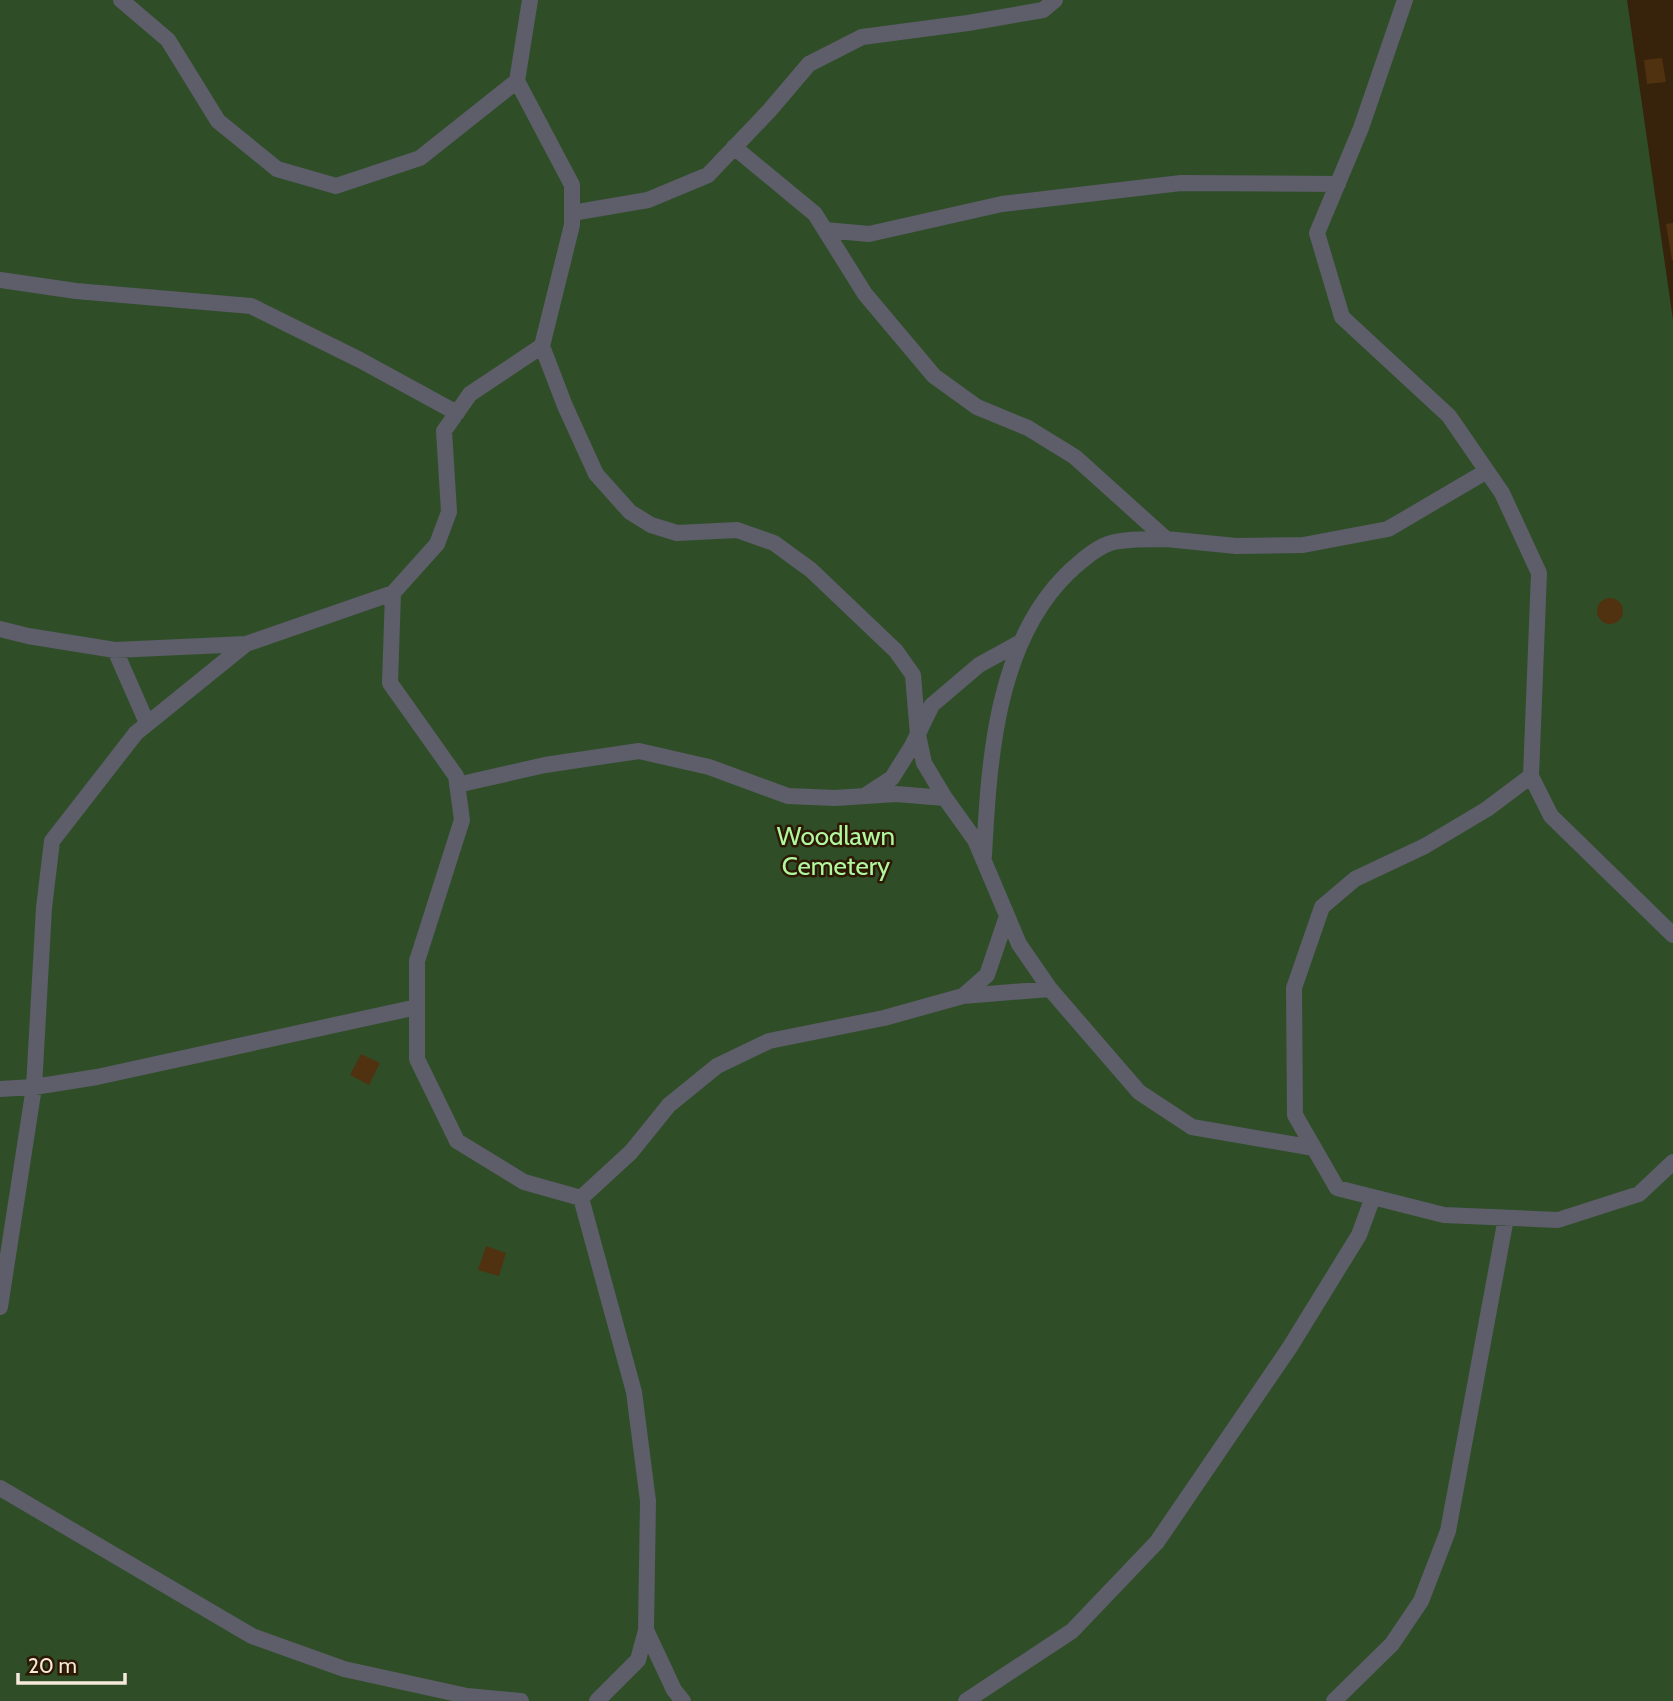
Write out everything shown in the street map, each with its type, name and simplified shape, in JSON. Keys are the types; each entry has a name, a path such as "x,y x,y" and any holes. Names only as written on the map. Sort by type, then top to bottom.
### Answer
{"lane":[{"path":"121,0 167,40 218,121 277,169 337,186 420,158 517,81"},
{"path":"530,0 517,81 572,185 572,225 542,346 565,406 596,474 630,512 651,525 677,533 737,530 774,543 811,570 896,651 913,675 918,735 924,763 945,799 975,841 1019,944 1050,989 1139,1092 1192,1127 1314,1148"},
{"path":"572,213 648,200 708,175 809,64 862,37 1043,10 1055,0"},
{"path":"1405,0 1361,128 1317,233 1342,317 1449,416 1502,493 1539,573 1531,776 1551,816 1673,935"},
{"path":"734,147 815,214 865,294 934,376 977,407 1028,428 1075,457 1166,539"},
{"path":"825,230 869,234 1002,204 1181,183 1338,184"},
{"path":"0,280 76,291 251,306 360,360 457,413"},
{"path":"0,629 115,650 246,644 393,593 437,544 449,512 444,431 470,394 542,346"},
{"path":"984,861 994,752 1004,689 1019,643 1055,586 1082,560 1108,543 1166,539 1236,546 1303,545 1388,529 1487,471"},
{"path":"393,593 390,683 456,776 462,821 417,961 417,1059 457,1141 524,1182 581,1198"},
{"path":"864,796 892,778 918,735 932,705 979,665 1019,643"},
{"path":"0,1307 34,1087 44,908 52,841 136,733 246,644"},
{"path":"115,650 147,723"},
{"path":"457,785 545,765 639,751 709,767 788,796 835,798 896,794 945,799"},
{"path":"1531,776 1487,809 1425,846 1355,879 1322,906 1294,988 1295,1115 1337,1188 1444,1215 1558,1220 1639,1194 1673,1162"},
{"path":"963,996 987,975 1007,916"},
{"path":"581,1198 631,1152 668,1105 717,1066 769,1041 884,1018 963,996 1050,989"},
{"path":"0,1090 97,1077 417,1007"},
{"path":"966,1701 1072,1631 1157,1542 1290,1347 1359,1235 1373,1197"},
{"path":"581,1198 634,1392 648,1501 646,1630 638,1660 597,1701"},
{"path":"1334,1701 1392,1644 1421,1601 1448,1531 1506,1218"},
{"path":"0,1488 252,1636 344,1669 466,1698 521,1701"},
{"path":"646,1630 674,1690 683,1701"}],"green space":[{"name":"Woodlawn Cemetery","path":"0,0 1627,0 1673,320 1673,1701 0,1701"}],"building":[{"path":"1662,58 1666,82 1647,84 1644,60"},
{"path":"1673,223 1673,260 1672,260 1666,224"},
{"path":"1610,598 1619,602 1623,611 1619,620 1610,624 1601,620 1597,611 1601,602"},
{"path":"361,1054 380,1063 369,1085 350,1075"},
{"path":"486,1246 506,1253 499,1276 478,1270"}]}
